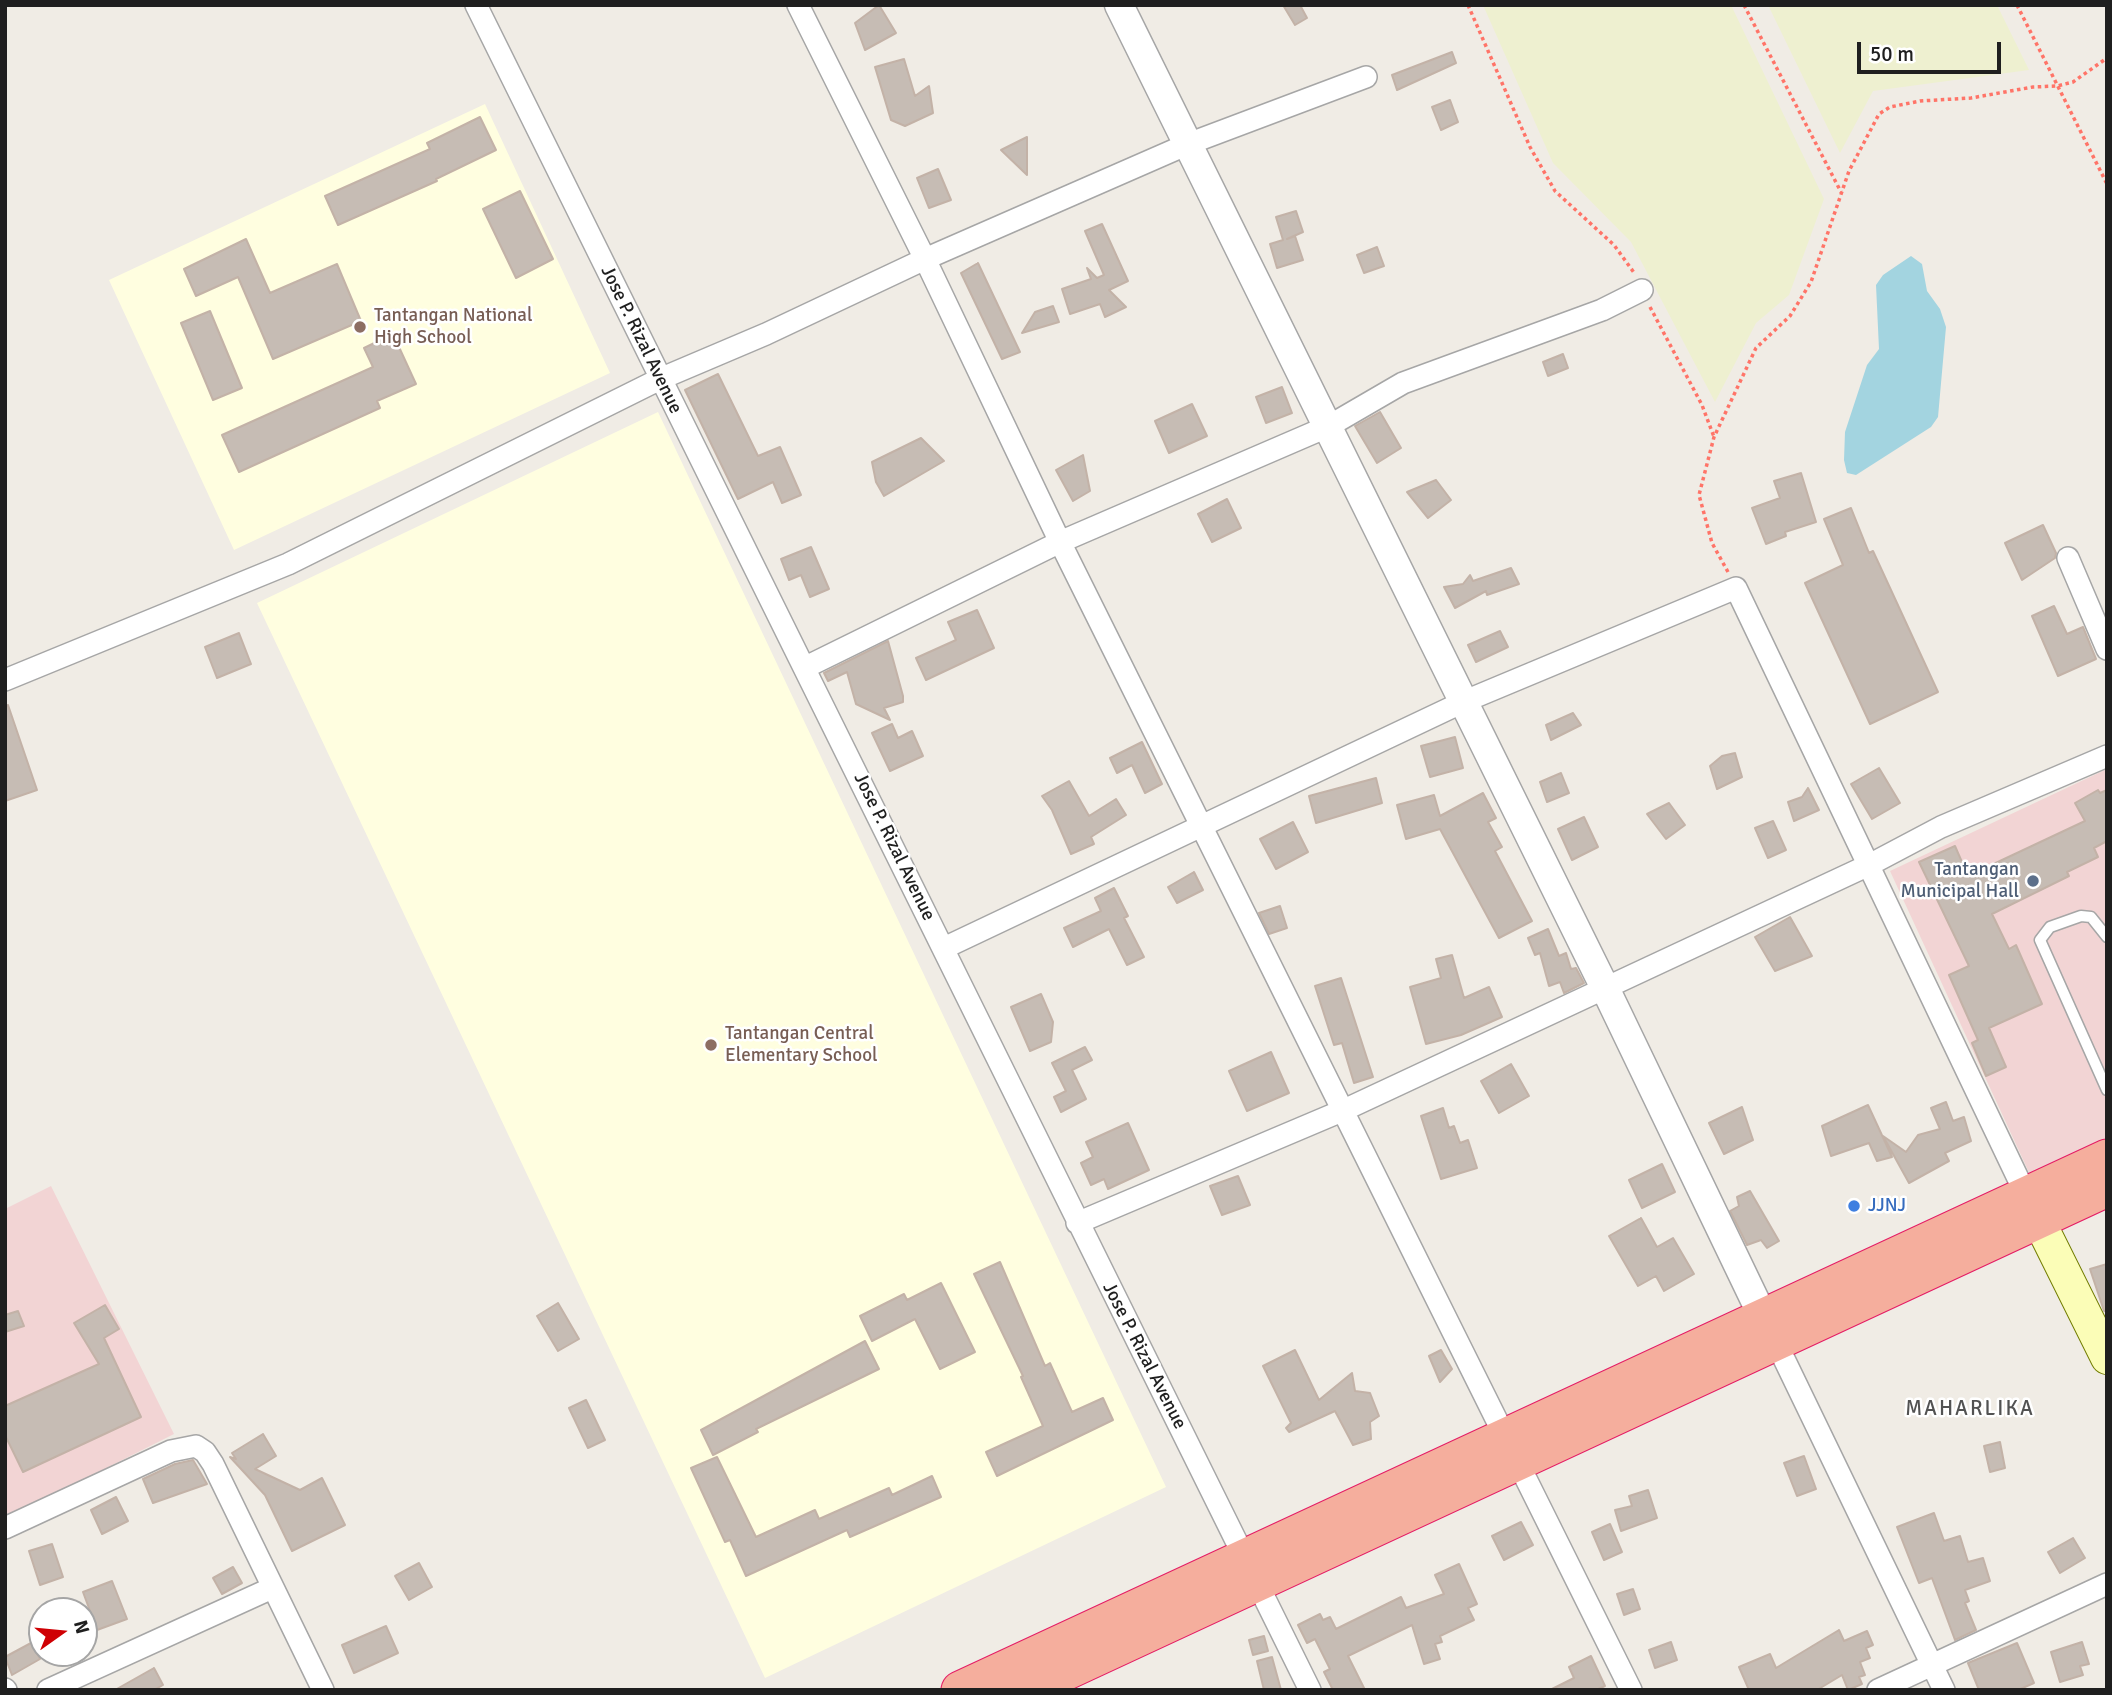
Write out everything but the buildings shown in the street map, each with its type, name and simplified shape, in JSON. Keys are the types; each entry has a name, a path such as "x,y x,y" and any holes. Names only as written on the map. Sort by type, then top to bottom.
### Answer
{"highway":[{"path":"960,1690 1008,1684 1770,1332 2033,1208 2107,1158"},
{"path":"2033,1208 2107,1188"}],"main road":[{"path":"2033,1208 2107,1358"}],"street":[{"name":"Jose P. Rizal Avenue","path":"476,5 1310,1690"},
{"path":"798,5 925,259 1060,542 1631,1690"},
{"path":"1119,5 1605,988 1944,1690"},
{"path":"5,680 288,564 660,379 766,334 925,259 1188,144 1366,77"},
{"path":"806,667 1060,542 1329,426 1403,383 1602,310 1642,290"},
{"path":"2068,558 2107,649"},
{"path":"944,948 1463,702 1737,588 2033,1208"},
{"path":"1077,1223 1344,1110 1871,864 1941,827 2107,756"},
{"path":"5,1528 171,1451 196,1446 205,1452 213,1464 323,1690"},
{"path":"1878,1690 2107,1584"},
{"path":"48,1690 272,1588"}],"lane":[{"path":"2107,936 2091,917 2081,916 2050,927 2040,940 2107,1090"}],"path":[{"path":"1468,5 1530,147 1549,181 1570,208 1614,245 1642,290 1702,405 1714,437"},
{"path":"1744,5 1842,192"},
{"path":"2017,5 2107,184"},
{"path":"1737,588 1712,543 1699,495 1714,437 1756,348 1790,316 1811,282 1842,192 1870,127 1879,114 1890,107 1937,99 1971,98 2033,87 2057,86 2073,82 2107,58"}],"shaded area":[{"path":"1483,5 1731,5 1824,199 1789,295 1756,323 1715,402 1631,242 1553,163"},
{"path":"1768,5 1997,5 2029,70 1873,91 1840,153"},
{"name":"Tantangan National High School","path":"485,104 610,373 234,550 109,280"},
{"name":"Tantangan Central Elementary School","path":"658,412 1166,1487 765,1678 257,603"},
{"path":"2107,769 2107,1146 2032,1179 1890,871"},
{"path":"51,1186 174,1434 5,1519 5,1209"}],"water":[{"path":"1911,256 1922,264 1927,291 1940,309 1946,327 1938,417 1931,427 1856,475 1847,473 1844,460 1845,432 1867,365 1879,349 1876,285 1883,275"}],"place":[{"name":"Tantangan National High School","path":"360,327"},
{"name":"Tantangan Municipal Hall","path":"2033,881"},
{"name":"Tantangan Central Elementary School","path":"711,1045"},
{"name":"JJNJ","path":"1854,1206"}],"district":[{"name":"MAHARLIKA","path":"1970,1409"}]}
